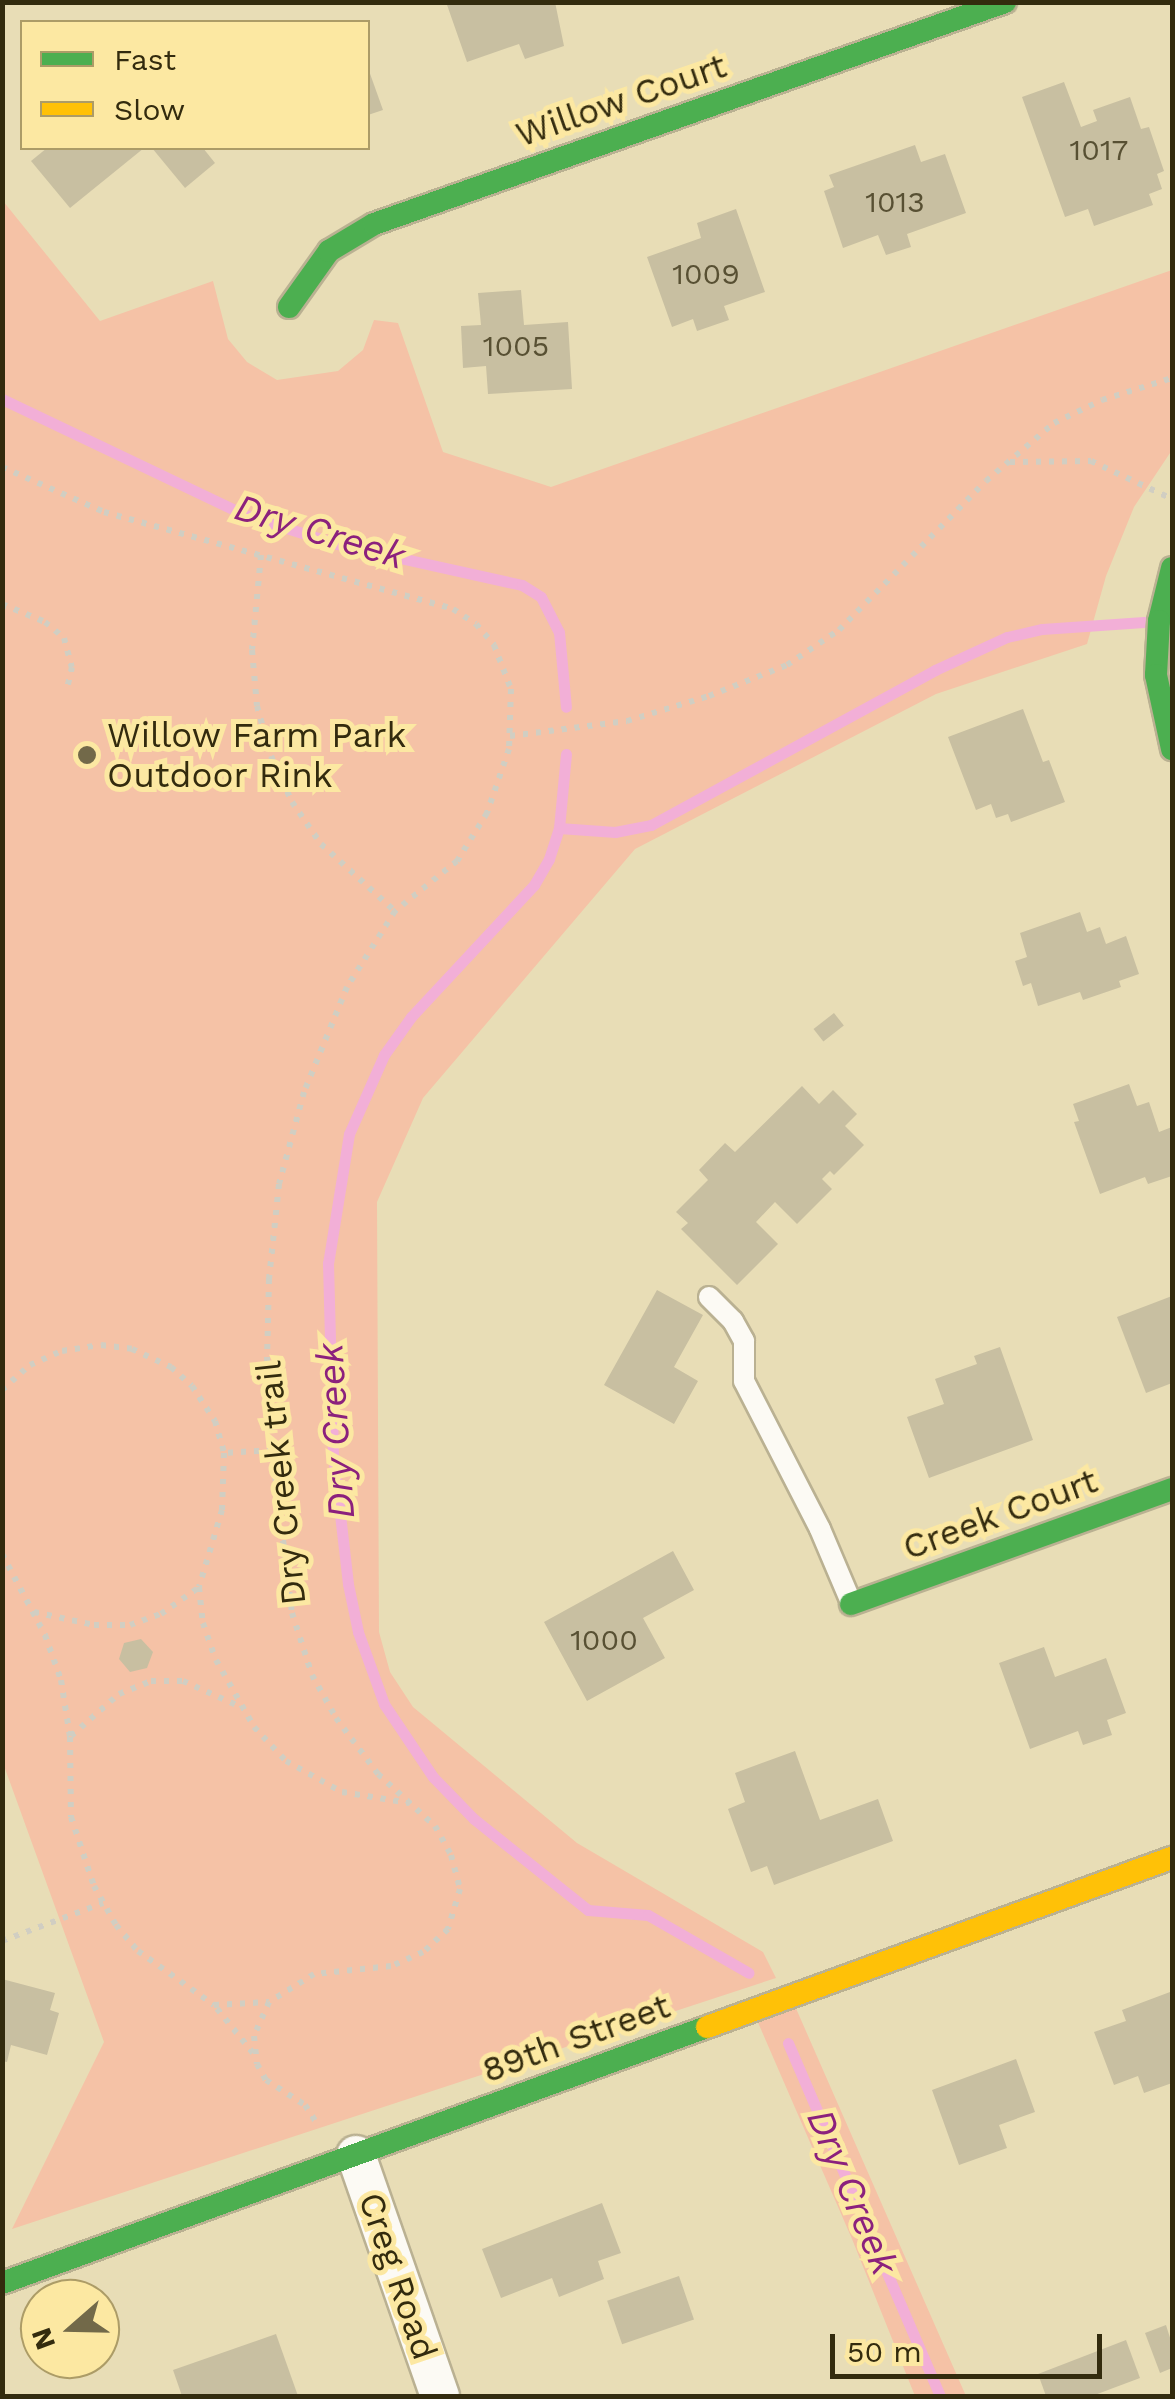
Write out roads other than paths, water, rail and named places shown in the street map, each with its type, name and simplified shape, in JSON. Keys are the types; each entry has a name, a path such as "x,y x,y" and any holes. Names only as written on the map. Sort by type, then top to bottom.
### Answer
{"street":[{"name":"Willow Court","path":"289,307 330,251 350,234 1005,2"},
{"path":"1172,568 1158,621 1156,675 1172,748"},
{"name":"Creek Court","path":"852,1604 1172,1489"},
{"name":"89th Street","path":"2,2283 1172,1858"},
{"name":"Creg Road","path":"345,2159 440,2396"}],"lane":[{"path":"709,1296 733,1321 744,1341 744,1381 820,1530 852,1604"}],"waterway":[{"name":"Dry Creek","path":"2,399 245,515 337,544 522,585 541,597 559,632 566,707"},
{"path":"559,828 615,832 651,825 935,670 1007,637 1042,629 1144,622"},
{"name":"Dry Creek","path":"566,754 559,828 549,859 534,885 411,1017 384,1055 349,1134 328,1263 333,1454 348,1584 358,1632 384,1704 433,1777 474,1819 588,1910 648,1915 749,1973"},
{"name":"Dry Creek","path":"788,2043 940,2396"}],"place":[{"name":"Willow Farm Park Outdoor Rink","path":"87,755"}]}
